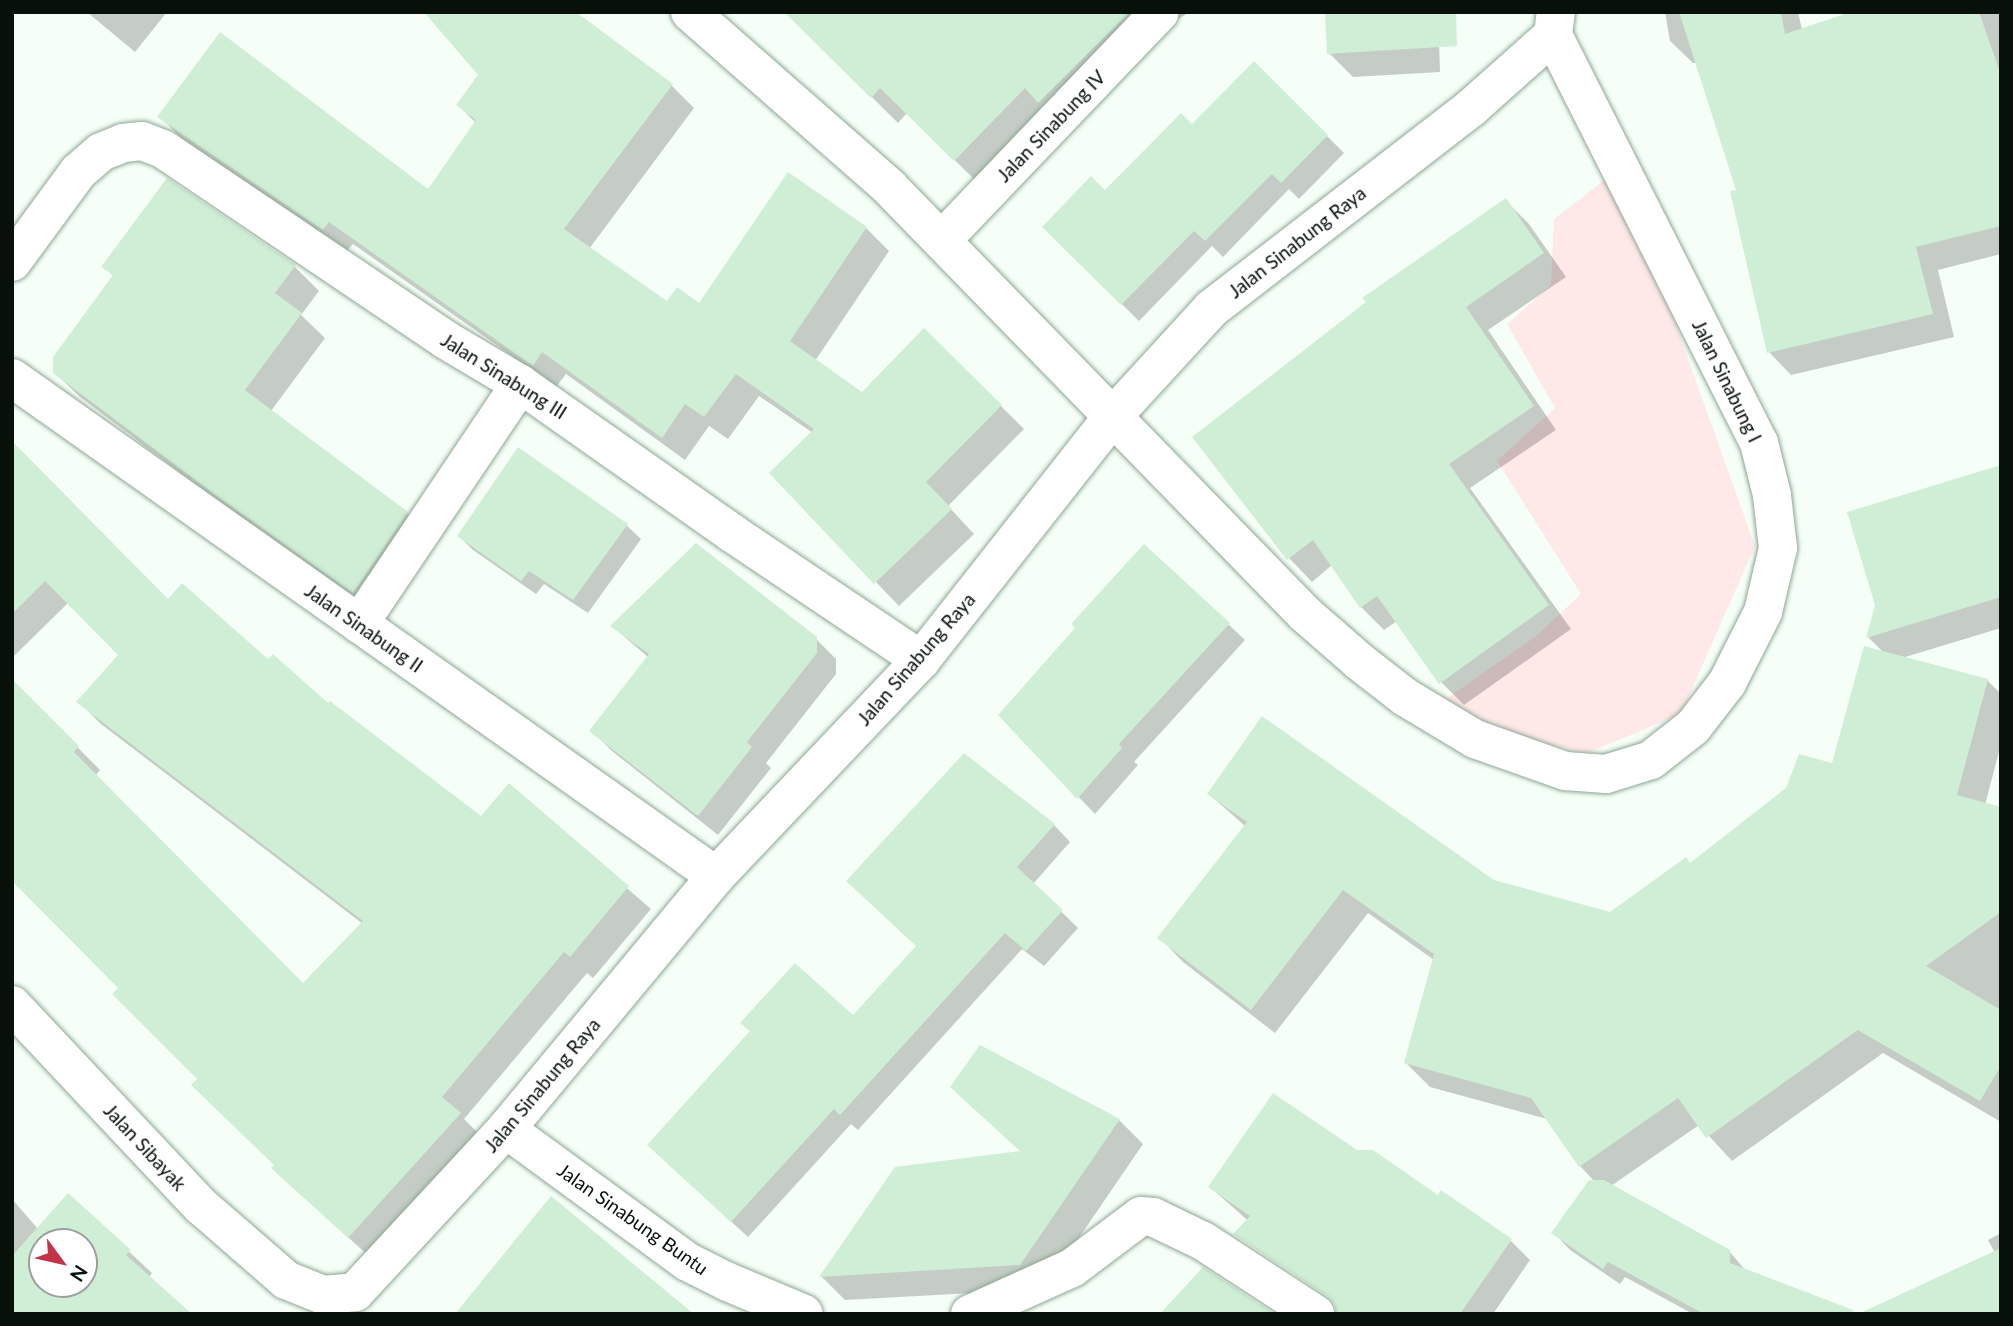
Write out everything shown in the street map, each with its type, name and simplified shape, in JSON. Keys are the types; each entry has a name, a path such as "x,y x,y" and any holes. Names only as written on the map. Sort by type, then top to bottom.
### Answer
{"street":[{"path":"690,12 890,188 1114,415"},
{"name":"Jalan Sinabung IV","path":"942,240 1160,12"},
{"name":"Jalan Sinabung Raya","path":"286,1280 323,1295 355,1292 506,1129 716,876 921,660 1114,415 1211,309 1471,108 1554,24"},
{"name":"Jalan Sinabung I","path":"1114,415 1305,614 1405,696 1475,739 1565,771 1606,774 1651,760 1693,727 1727,683 1763,612 1778,548 1772,495 1759,443 1554,24"},
{"name":"Jalan Sinabung III","path":"12,262 78,172 101,152 142,141 163,149 446,340 520,384 732,533 921,660"},
{"name":"Jalan Sinabung II","path":"12,379 716,876"},
{"path":"359,625 520,384"},
{"name":"Jalan Sibayak","path":"12,1005 201,1206 286,1280"},
{"name":"Jalan Sinabung Buntu","path":"506,1129 688,1262 804,1314"},
{"path":"970,1314 1072,1268 1141,1216 1153,1217 1203,1241 1315,1314"}],"shaded area":[{"path":"1607,178 1658,275 1755,546 1681,714 1587,753 1504,734 1446,699 1535,637 1581,594 1497,461 1555,408 1507,324 1551,285 1554,219"}],"building":[{"path":"424,12 576,12 673,84 564,229 667,301 677,287 699,303 788,172 867,227 790,341 862,392 924,328 1002,405 926,482 952,509 874,584 769,473 814,429 736,374 704,417 685,404 662,438 542,352 533,366 329,222 323,230 157,117 220,32 428,189 476,120 456,105 478,75"},
{"path":"784,12 1130,12 1038,103 1025,88 954,161 880,88 871,98"},
{"path":"1325,12 1456,12 1457,46 1327,54"},
{"path":"1679,12 1781,12 1785,34 1851,12 1979,12 2001,75 2001,226 1916,247 1933,314 1767,353 1730,191 1736,190"},
{"path":"1254,61 1328,135 1281,183 1272,174 1205,241 1194,231 1121,305 1042,227 1091,176 1105,190 1181,113 1192,124"},
{"path":"167,178 296,265 275,293 302,313 245,390 408,512 353,593 217,496 53,373 53,357 113,275 101,267"},
{"path":"1506,198 1544,253 1466,307 1534,406 1449,464 1549,605 1439,684 1377,596 1360,608 1313,540 1287,560 1192,437 1366,302 1362,298"},
{"path":"12,441 168,599 182,583 268,659 273,654 328,703 330,701 481,816 509,783 629,886 570,957 564,952 442,1097 461,1113 348,1238 271,1168 274,1165 191,1085 197,1079 112,994 118,988 12,881 12,679 79,746 74,752 303,983 363,921 76,702 118,655 45,581 12,614"},
{"path":"518,447 628,524 573,600 529,571 521,581 457,536"},
{"path":"2001,465 2001,597 1866,638 1875,605 1847,512"},
{"path":"696,543 817,637 817,653 747,742 752,747 698,816 589,731 649,654 610,626"},
{"path":"1144,544 1230,623 1119,744 1122,748 1077,799 998,715 1075,628 1071,624"},
{"path":"1864,646 1988,679 1957,795 2001,807 2001,912 1926,966 2001,1010 2001,1066 1980,1101 1858,1030 1706,1138 1678,1098 1579,1167 1531,1098 1404,1063 1434,954 1343,890 1251,1010 1157,938 1247,822 1207,794 1262,716 1494,880 1610,912 1686,857 1690,863 1786,788 1799,754 1832,763"},
{"path":"964,753 1055,824 1017,867 1063,910 1026,951 1005,933 840,1115 834,1109 731,1222 647,1145 750,1031 740,1023 795,963 853,1015 916,946 846,881"},
{"path":"980,1045 1120,1119 1020,1265 819,1277 895,1167 1020,1151 950,1087"},
{"path":"1273,1093 1357,1150 1373,1150 1438,1195 1441,1190 1512,1239 1460,1314 1337,1314 1334,1304 1327,1296 1233,1234 1250,1216 1208,1187"},
{"path":"1589,1180 1604,1180 1730,1250 1730,1263 1853,1310 1852,1314 1704,1314 1608,1262 1603,1269 1551,1233"},
{"path":"68,1193 131,1250 126,1255 192,1314 12,1314 12,1256 28,1238 28,1298 98,1298 98,1228 37,1228"},
{"path":"551,1196 694,1314 455,1314"},
{"path":"2001,1248 2001,1314 1858,1314"},
{"path":"1203,1267 1275,1314 1160,1314"}]}
